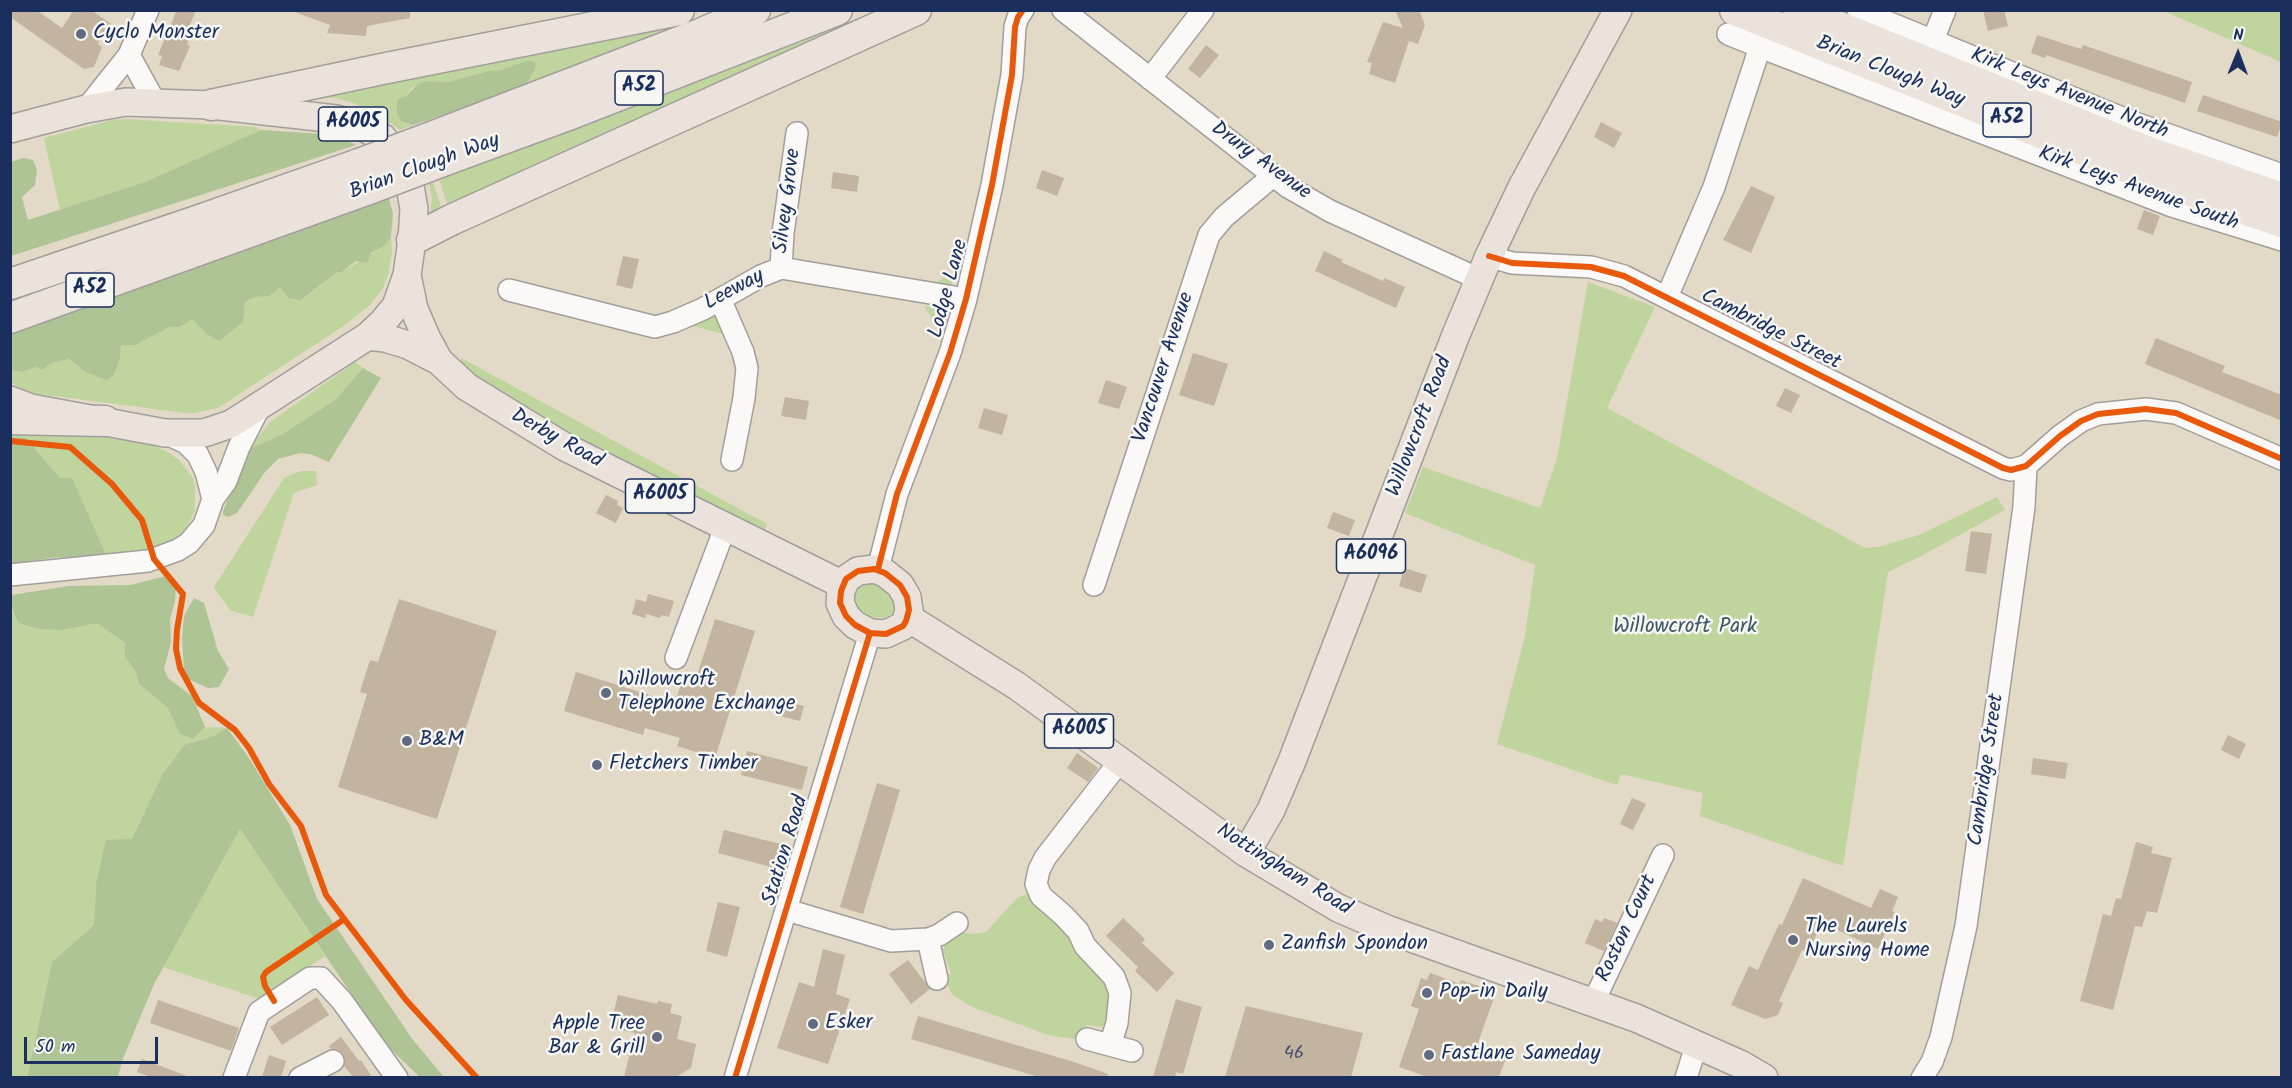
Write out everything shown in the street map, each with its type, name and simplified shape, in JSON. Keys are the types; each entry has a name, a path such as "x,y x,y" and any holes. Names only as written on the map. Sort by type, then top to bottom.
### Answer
{"highway":[{"path":"211,105 679,10"},
{"name":"Brian Clough Way","path":"10,318 439,148 755,10"},
{"name":"Brian Clough Way","path":"439,148 571,114 837,10"},
{"path":"412,240 472,210 916,10"},
{"name":"Brian Clough Way","path":"1798,10 2149,152 2282,198"},
{"name":"Brian Clough Way","path":"1732,22 2133,170 2282,222"},
{"name":"Brian Clough Way","path":"10,284 197,221 364,176"},
{"path":"10,419 105,421"}],"main road":[{"name":"Willowcroft Road","path":"1246,853 1271,810 1292,761 1484,267 1522,188 1618,10"},
{"name":"A6005","path":"11,128 86,109 126,102 211,105 336,119 361,126 383,138 403,161 411,186 414,209 407,274"},
{"path":"10,400 31,408 165,433 208,432 231,424 368,336 396,306 407,274"},
{"name":"Derby Road","path":"407,274 414,309 439,361"},
{"name":"Derby Road","path":"368,336 408,345 439,361 482,398 565,447 843,585"},
{"path":"878,569 900,585 907,597 908,617 903,626 886,634 870,633 855,625 846,616 840,603 843,585 846,579 858,571 878,569"},
{"name":"Nottingham Road","path":"908,617 1017,686 1246,853 1338,908 1389,930 1593,1003 1697,1044 1764,1077"}],"street":[{"path":"86,109 129,55 148,10"},
{"name":"Lodge Lane","path":"878,569 897,494 950,353 966,299 992,185 1012,75 1015,27 1023,10"},
{"name":"Drury Avenue","path":"1063,10 1288,187 1330,211 1484,267"},
{"path":"1150,79 1203,10"},
{"name":"Kirk Leys Avenue North","path":"1858,10 2132,123 2282,175"},
{"path":"1933,40 1946,10"},
{"name":"Kirk Leys Avenue South","path":"1732,22 1760,47 2172,206 2282,240"},
{"path":"1667,297 1714,187 1760,47"},
{"path":"129,55 155,102"},
{"name":"Silvey Grove","path":"781,268 783,233 797,133"},
{"name":"Vancouver Avenue","path":"1094,585 1209,235 1224,217 1273,176"},
{"name":"Cambridge Street","path":"1484,267 1512,263 1568,265 1608,271 1667,297 1994,464 2011,470 2026,466 2017,563 1966,926 1941,1037 1932,1062 1922,1077"},
{"name":"Leeway","path":"508,290 655,327 674,322 761,276 781,268 966,299"},
{"path":"720,299 743,352 747,368 744,398 732,460"},
{"path":"10,574 148,561 184,546 199,532 207,519 213,499 226,482 239,447 260,406"},
{"path":"2026,466 2081,421 2098,414 2146,409 2176,413 2282,459"},
{"path":"165,433 186,443 198,454 206,472 213,499"},
{"path":"676,658 725,528"},
{"name":"Station Road","path":"740,1076 870,633"},
{"path":"1110,1046 1117,1023 1120,993 1114,977 1085,946 1078,931 1064,915 1041,896 1036,884 1045,858 1120,761"},
{"name":"Roston Court","path":"1593,1003 1662,855"},
{"path":"787,910 891,941 928,939 939,935 957,923"},
{"path":"928,939 937,979"},
{"path":"234,1077 259,1012 310,978 321,978 342,1001 397,1077"},
{"path":"1087,1039 1132,1052"},
{"path":"1686,1077 1697,1044"},
{"path":"300,1077 333,1061"}],"green space":[{"path":"877,11 886,11 777,60 775,56 481,189 449,208 439,180 444,177"},
{"path":"2164,11 2281,11 2281,62"},
{"path":"658,29 661,33 524,87 535,70 526,61 498,71 488,71 448,82 425,81 412,88 406,96 401,121 413,125 400,130 385,119 356,104 336,98 318,97"},
{"path":"526,61 533,61 536,64 535,70 524,87 413,125 401,121 397,114 397,100 425,81 448,82 488,71 498,71"},
{"path":"112,120 255,127 261,130 145,182 60,210 44,138"},
{"path":"261,130 337,135 356,145 11,256 11,162 23,158 33,160 37,170 35,185 22,197 28,220 145,182"},
{"path":"433,182 443,213 430,216 432,197 429,184"},
{"path":"388,196 393,213 391,236 384,246 371,253 367,263 356,261 342,272 337,272 301,300 288,298 280,287 270,296 254,297 245,302 243,322 219,341 207,334 192,319 180,327 170,327 135,345 121,345 120,358 114,375 106,380 84,371 69,359 52,363 42,370 35,367 23,372 11,370 11,333"},
{"path":"391,236 392,253 388,275 383,288 370,305 345,325 218,408 185,413 38,394 24,390 11,382 10,370 23,372 35,367 42,370 52,363 69,359 84,371 120,358 121,345 135,345 170,327 181,327 192,318 207,334 243,322 245,302 254,297 270,296 280,287 302,300 337,272 342,272 384,246"},
{"path":"956,272 950,289 921,289"},
{"name":"Willowcroft Park","path":"1588,282 1655,307 1607,408 1865,548 1878,547 1919,535 1997,497 2005,510 1888,572 1843,866 1700,816 1703,793 1621,774 1617,785 1497,744 1525,636 1535,565 1405,513 1423,467 1540,508 1557,458"},
{"path":"924,306 936,308 943,315 944,323 941,333"},
{"path":"716,314 730,336 694,326"},
{"path":"461,358 767,524 762,535 515,404 484,383 460,362"},
{"path":"355,362 363,368 335,400 281,435 249,449 270,422"},
{"path":"363,368 381,378 329,462 310,454 300,453 278,459 265,472 237,513 228,517 223,515 249,449 281,435 335,400"},
{"path":"11,428 92,435 155,446 179,460 193,478 195,511 181,534 169,543 144,551 106,555 60,478 26,438 11,437"},
{"path":"10,437 26,438 60,478 72,478 106,555 51,558 11,564"},
{"path":"300,471 316,471 317,485 294,493 253,617 230,610 214,587 284,478"},
{"path":"166,576 176,586 170,619 171,642 164,669 168,678 192,696 205,727 193,739 180,734 167,707 139,684 136,672 125,657 125,643 97,623 62,630 38,629 18,623 11,606 11,595 69,586 130,585"},
{"path":"871,581 881,585 894,598 893,613 885,618 870,617 854,603 856,586"},
{"path":"194,598 204,603 218,651 229,669 219,687 208,688 188,679 184,671 182,638 184,616"},
{"path":"10,606 18,623 38,629 97,622 125,643 125,657 136,672 139,684 167,707 180,734 193,739 205,727 227,728 214,736 184,745 162,775 132,839 96,884 94,925 52,962 27,1078 10,1077"},
{"path":"227,728 249,758 290,825 317,899 413,1040 444,1077 420,1077 385,1044 240,829 154,984 122,1061 118,1077 27,1078 52,962 94,925 96,884 106,840 132,839 162,775 184,745 214,736"},
{"path":"240,829 325,956 260,999 163,967"},
{"path":"1029,893 1062,922 1107,981 1113,996 1107,1024 1100,1027 1087,1025 1082,1037 1074,1039 1048,1035 970,1006 952,994 945,980 945,976 951,974 943,950 946,942 959,932 974,934 986,932 1017,898"}],"building":[{"name":"Cyclo Monster","path":"10,10 36,10 62,28 74,10 91,10 111,24 98,44 102,47 94,67 84,69 10,17"},
{"path":"177,10 196,10 190,25 195,27 187,45 190,46 179,71 159,65 162,56 158,55"},
{"path":"296,10 410,10 410,18 367,26 366,36 327,33 330,25 295,12"},
{"path":"1395,10 1419,10 1425,25 1418,44 1409,41 1395,83 1369,74 1372,63 1367,62 1383,22 1403,28"},
{"path":"1983,10 2004,10 2008,26 1988,31"},
{"path":"2037,35 2081,49 2083,45 2192,82 2185,103 2046,55 2045,58 2031,53"},
{"path":"1206,45 1219,55 1200,78 1188,69"},
{"path":"2203,95 2282,122 2277,137 2197,111"},
{"path":"1601,122 1622,133 1614,148 1594,137"},
{"path":"1042,170 1064,178 1057,196 1036,188"},
{"path":"833,172 859,176 857,192 831,188"},
{"path":"1751,186 1775,197 1751,253 1723,240"},
{"path":"2144,210 2160,216 2153,235 2137,229"},
{"path":"1324,251 1343,260 1341,262 1383,281 1384,278 1405,287 1396,308 1315,271"},
{"path":"623,256 639,259 632,289 616,285"},
{"path":"2156,338 2225,366 2222,372 2282,395 2282,421 2145,364"},
{"path":"1193,353 1228,364 1214,406 1179,395"},
{"path":"1106,380 1127,387 1119,409 1098,403"},
{"path":"1785,388 1800,395 1791,413 1776,406"},
{"path":"785,397 809,401 806,420 781,416"},
{"path":"984,408 1008,415 1002,435 978,428"},
{"path":"606,495 618,501 617,505 623,508 616,523 596,513"},
{"path":"1333,512 1355,520 1349,536 1327,528"},
{"path":"1971,531 1992,534 1986,574 1965,571"},
{"path":"1404,568 1427,575 1421,593 1399,586"},
{"path":"648,594 674,601 669,617 661,615 660,618 646,614 645,618 632,614 636,599 646,602"},
{"name":"B&M","path":"399,599 497,631 437,819 338,787 367,694 360,692 370,660 378,662"},
{"name":"Willowcroft Telephone Exchange","path":"715,619 755,631 715,758 677,746 680,738 645,728 643,735 564,711 576,672 675,703 681,684 693,688"},
{"path":"780,700 804,706 800,721 776,715"},
{"path":"2228,735 2246,744 2239,759 2221,750"},
{"path":"747,751 808,767 802,790 741,775"},
{"path":"1077,753 1098,768 1088,782 1067,768"},
{"path":"2033,758 2068,763 2065,779 2031,774"},
{"path":"877,783 900,790 863,914 840,907"},
{"path":"1632,798 1646,804 1633,830 1620,824"},
{"path":"724,830 785,845 779,869 718,853"},
{"path":"2136,842 2153,847 2151,853 2172,858 2157,913 2147,911 2142,927 2135,926 2113,1010 2080,1001 2103,914 2111,916 2116,898 2121,899"},
{"name":"The Laurels Nursing Home","path":"1803,878 1871,908 1880,889 1898,897 1892,911 1895,912 1878,949 1822,923 1808,953 1802,950 1779,1001 1783,1003 1778,1015 1765,1019 1731,1005 1749,966 1758,970"},
{"path":"718,902 740,907 727,957 706,951"},
{"path":"1123,918 1145,939 1142,943 1174,973 1157,992 1135,971 1138,967 1106,936"},
{"path":"1604,918 1617,923 1604,951 1585,943 1595,919 1602,922"},
{"name":"Esker","path":"823,949 845,955 836,994 850,999 828,1064 777,1048 799,982 814,987"},
{"path":"908,960 930,989 911,1004 889,974"},
{"path":"1430,973 1460,984 1461,980 1496,992 1476,1048 1506,1058 1499,1077 1428,1077 1399,1067 1419,1009 1411,1006 1421,978 1427,980"},
{"name":"Apple Tree Bar & Grill","path":"618,995 657,1004 658,1001 672,1004 670,1013 682,1016 677,1039 696,1044 691,1068 676,1077 624,1077 635,1033 610,1028"},
{"path":"317,997 329,1015 282,1045 270,1027"},
{"path":"1176,999 1202,1007 1183,1074 1176,1072 1175,1077 1153,1077"},
{"path":"158,1000 239,1028 231,1051 150,1023"},
{"path":"1246,1006 1363,1033 1351,1077 1225,1077"},
{"path":"918,1016 1108,1074 1107,1077 1039,1077 911,1039"},
{"path":"341,1037 372,1077 353,1077 344,1066 344,1055 329,1046"},
{"path":"269,1055 286,1061 281,1077 262,1077"},
{"path":"142,1059 187,1076 151,1077 137,1072"}],"cycle path":[{"path":"878,569 897,494 950,353 966,299 992,185 1012,75 1015,27 1023,10"},
{"path":"1489,256 1512,263 1591,267 1624,276 2003,468 2011,470 2026,466 2081,421 2098,414 2146,409 2176,413 2282,459"},
{"path":"10,441 70,447 112,484 142,520 154,559 183,594 176,649 180,668 199,703 235,730 249,748 269,784 301,826 326,895 406,1000 477,1078"},
{"path":"874,569 885,573 900,585 907,597 909,610 906,621 903,626 886,634 870,633 855,625 846,616 840,603 841,591 846,579 858,571 874,569"},
{"path":"735,1078 870,633"},
{"path":"274,1001 265,986 263,977 266,972 343,920"}],"place":[{"name":"Cyclo Monster","path":"81,34"},
{"name":"Willowcroft Telephone Exchange","path":"606,693"},
{"name":"B&M","path":"407,741"},
{"name":"Fletchers Timber","path":"597,765"},
{"name":"The Laurels Nursing Home","path":"1793,940"},
{"name":"Zanfish Spondon","path":"1269,945"},
{"name":"Pop-in Daily","path":"1427,993"},
{"name":"Esker","path":"813,1024"},
{"name":"Apple Tree Bar & Grill","path":"657,1037"},
{"name":"Fastlane Sameday","path":"1429,1055"}]}
